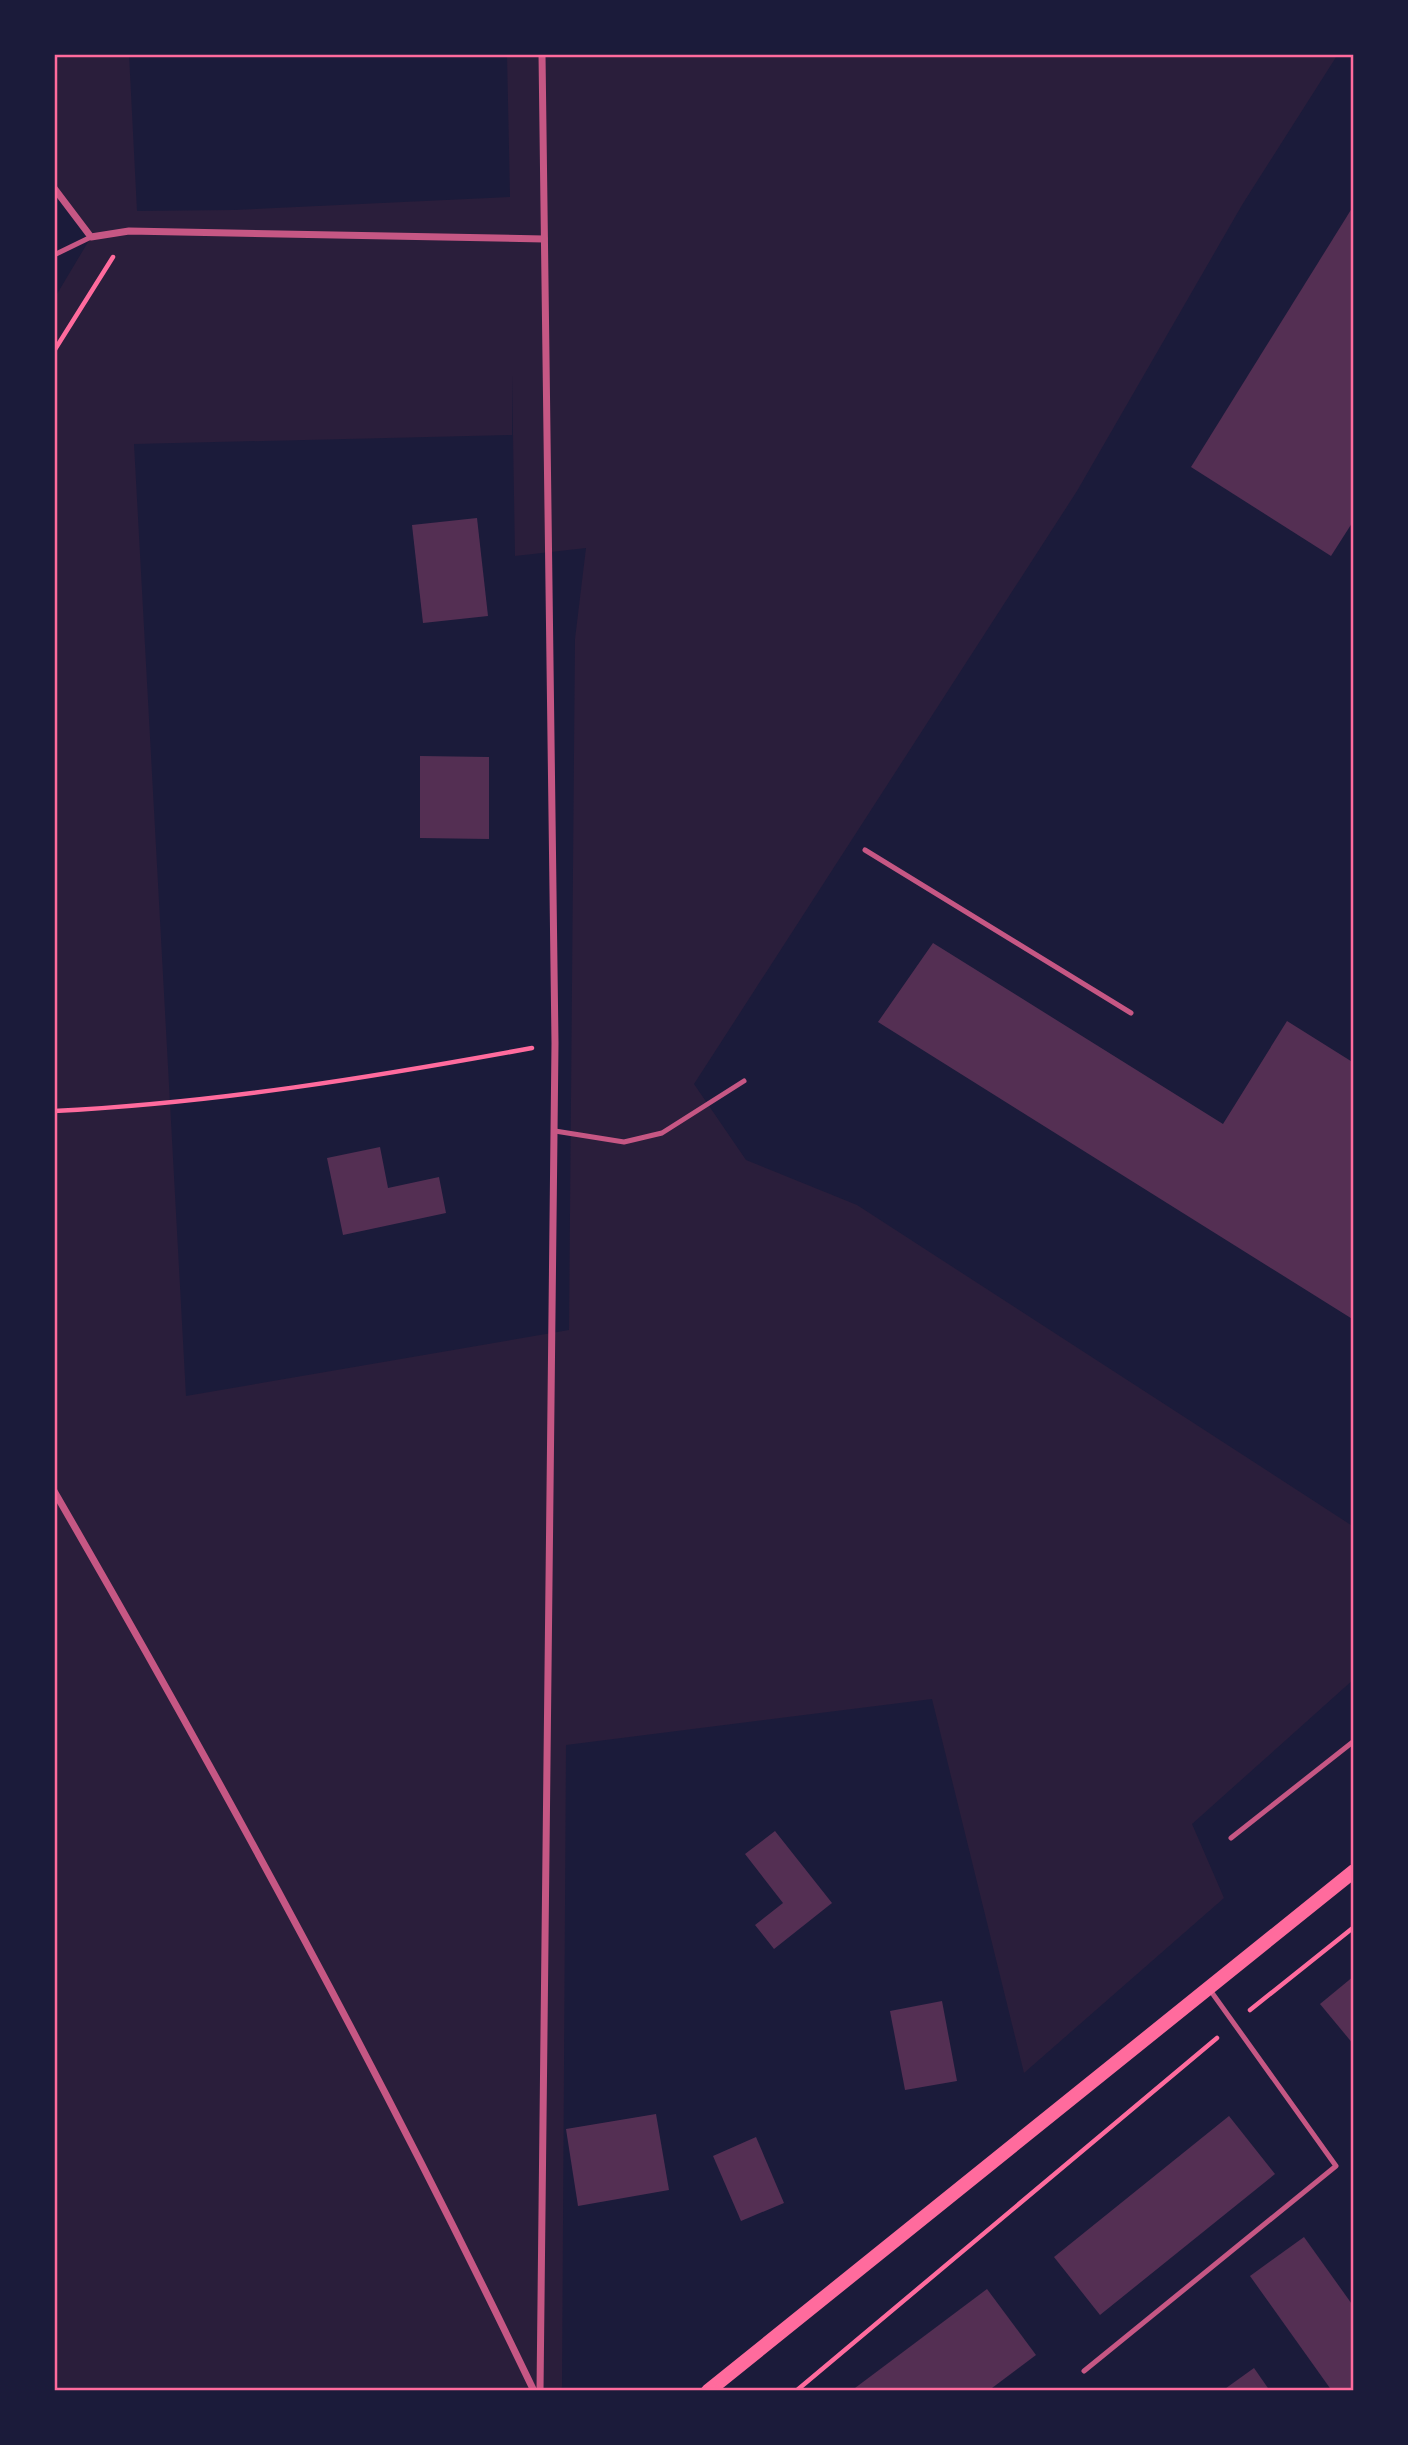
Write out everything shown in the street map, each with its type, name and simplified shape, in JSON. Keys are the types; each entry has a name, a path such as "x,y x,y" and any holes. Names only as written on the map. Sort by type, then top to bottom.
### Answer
{"main road":[{"path":"708,2391 1354,1871"}],"street":[{"path":"540,2391 555,1131 542,54"},
{"path":"54,188 91,237 129,231 544,239"},
{"path":"54,1491 208,1758 467,2250 534,2391"}],"lane":[{"path":"54,255 91,237"},
{"path":"865,850 1131,1013"},
{"path":"555,1131 624,1142 662,1133 744,1081"},
{"path":"1231,1838 1354,1741"},
{"path":"1084,2371 1336,2166 1209,1988"}],"path":[{"path":"54,351 129,231"},
{"path":"54,1111 105,1108 361,1080 555,1043"},
{"path":"796,2391 1234,2024 1354,1927"}],"shaded area":[{"path":"54,54 129,54 137,211 234,210 510,197 507,54 1338,54 1242,205 1077,491 694,1084 746,1160 857,1205 1354,1527 1354,1679 1192,1824 1224,1898 1024,2073 932,1699 566,1745 562,2387 559,2391 59,2391 54,2388 54,299 91,237 54,188","holes":["512,374 515,556 586,548 575,639 569,1330 186,1396 134,444 512,435"]}],"building":[{"path":"1354,205 1354,520 1331,556 1191,467"},
{"path":"477,518 488,616 423,623 412,525"},
{"path":"420,756 489,757 489,839 420,838"},
{"path":"933,943 1223,1124 1287,1021 1354,1063 1354,1320 878,1022"},
{"path":"380,1147 388,1188 439,1177 446,1213 343,1235 327,1158"},
{"path":"775,1831 832,1903 774,1949 755,1925 783,1903 745,1854"},
{"path":"1354,1976 1354,2045 1320,2004"},
{"path":"942,2001 957,2081 905,2090 890,2011"},
{"path":"656,2114 669,2190 578,2206 566,2129"},
{"path":"1229,2116 1275,2174 1100,2315 1054,2257"},
{"path":"756,2137 784,2203 741,2221 713,2156"},
{"path":"1304,2237 1354,2307 1354,2391 1332,2391 1250,2276"},
{"path":"987,2289 1036,2355 988,2391 851,2391"},
{"path":"1254,2368 1270,2391 1222,2391"}]}
